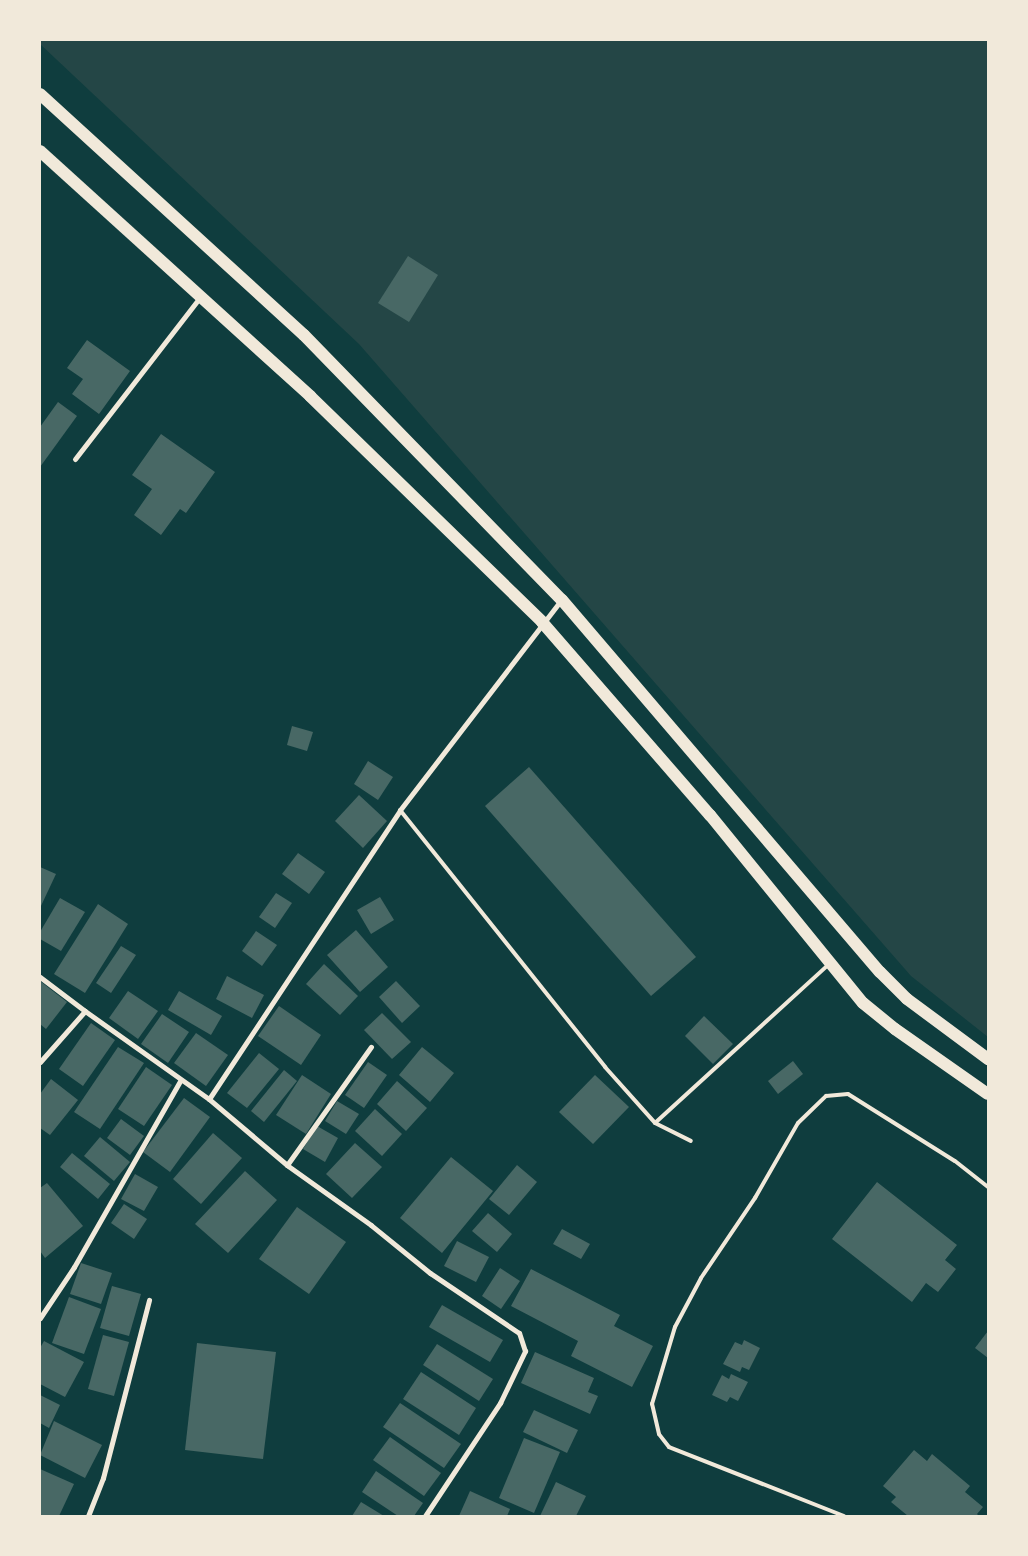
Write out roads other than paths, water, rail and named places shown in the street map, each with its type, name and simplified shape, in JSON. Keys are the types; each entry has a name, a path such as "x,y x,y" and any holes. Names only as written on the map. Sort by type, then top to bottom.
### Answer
{"main road":[{"path":"40,94 304,335 562,600 880,972 907,999 988,1059"},
{"path":"40,150 310,396 542,622 710,815 829,964 863,1003 895,1030 988,1094"}],"street":[{"path":"75,458 200,296"},
{"path":"208,1099 400,810 542,622 562,600"},
{"path":"40,977 180,1081 208,1099 287,1165 370,1225 430,1274 519,1333 525,1351 500,1403 425,1516"},
{"path":"40,1062 85,1011"},
{"path":"287,1165 371,1047"},
{"path":"40,1318 74,1267 180,1081"},
{"path":"88,1516 103,1478 149,1300"}],"lane":[{"path":"400,810 605,1067 655,1123 691,1142"},
{"path":"655,1123 829,964"},
{"path":"844,1516 669,1447 659,1434 652,1404 675,1327 701,1278 755,1198 798,1123 826,1096 848,1094 955,1161 988,1187"}]}
